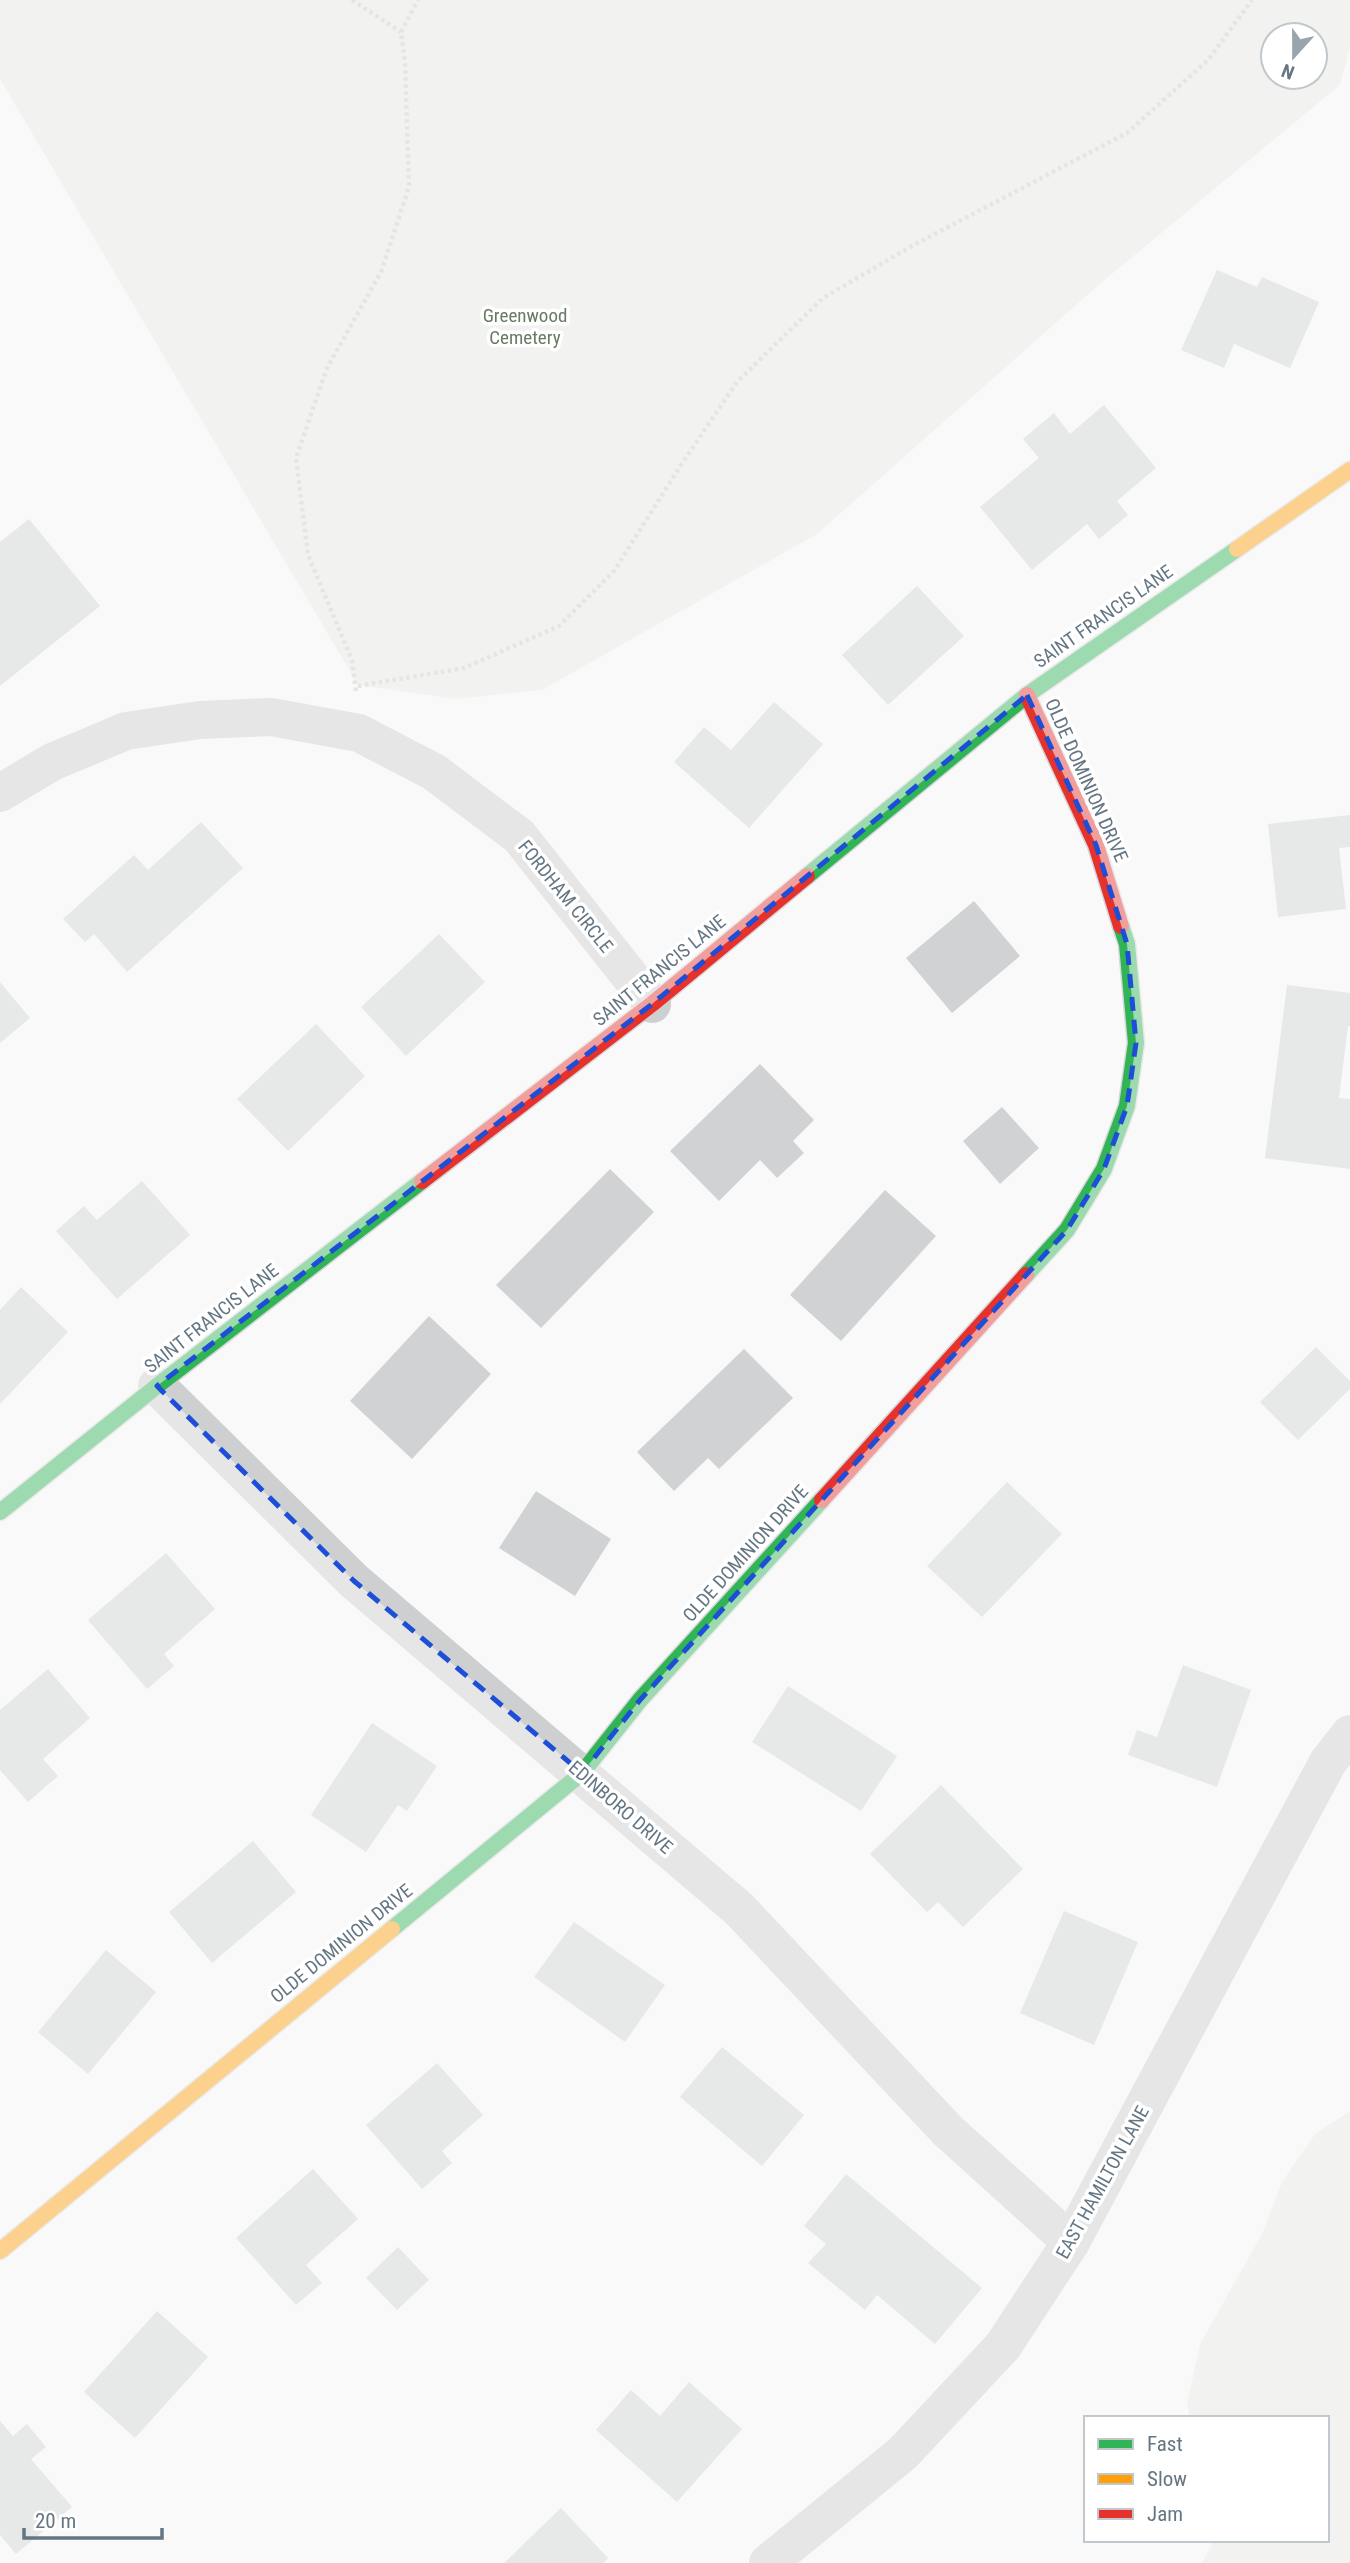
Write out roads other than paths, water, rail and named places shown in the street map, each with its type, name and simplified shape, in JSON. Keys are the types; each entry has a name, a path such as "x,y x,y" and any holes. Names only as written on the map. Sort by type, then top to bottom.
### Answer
{"street":[{"name":"SAINT FRANCIS LANE","path":"0,1512 157,1386 652,1004 1027,695 1350,470"},
{"name":"OLDE DOMINION DRIVE","path":"0,2251 582,1773 640,1700 1067,1230 1104,1169 1127,1106 1136,1043 1127,944 1096,845 1027,695"},
{"name":"FORDHAM CIRCLE","path":"0,793 52,762 126,731 200,720 271,717 359,733 434,772 519,836 652,1004"},
{"name":"EDINBORO DRIVE","path":"157,1386 354,1581 739,1909 948,2131 1071,2242"},
{"name":"EAST HAMILTON LANE","path":"768,2563 912,2443 1003,2346 1071,2242 1328,1762 1350,1734"}],"park label":[{"name":"Greenwood Cemetery","path":"525,326"}]}
